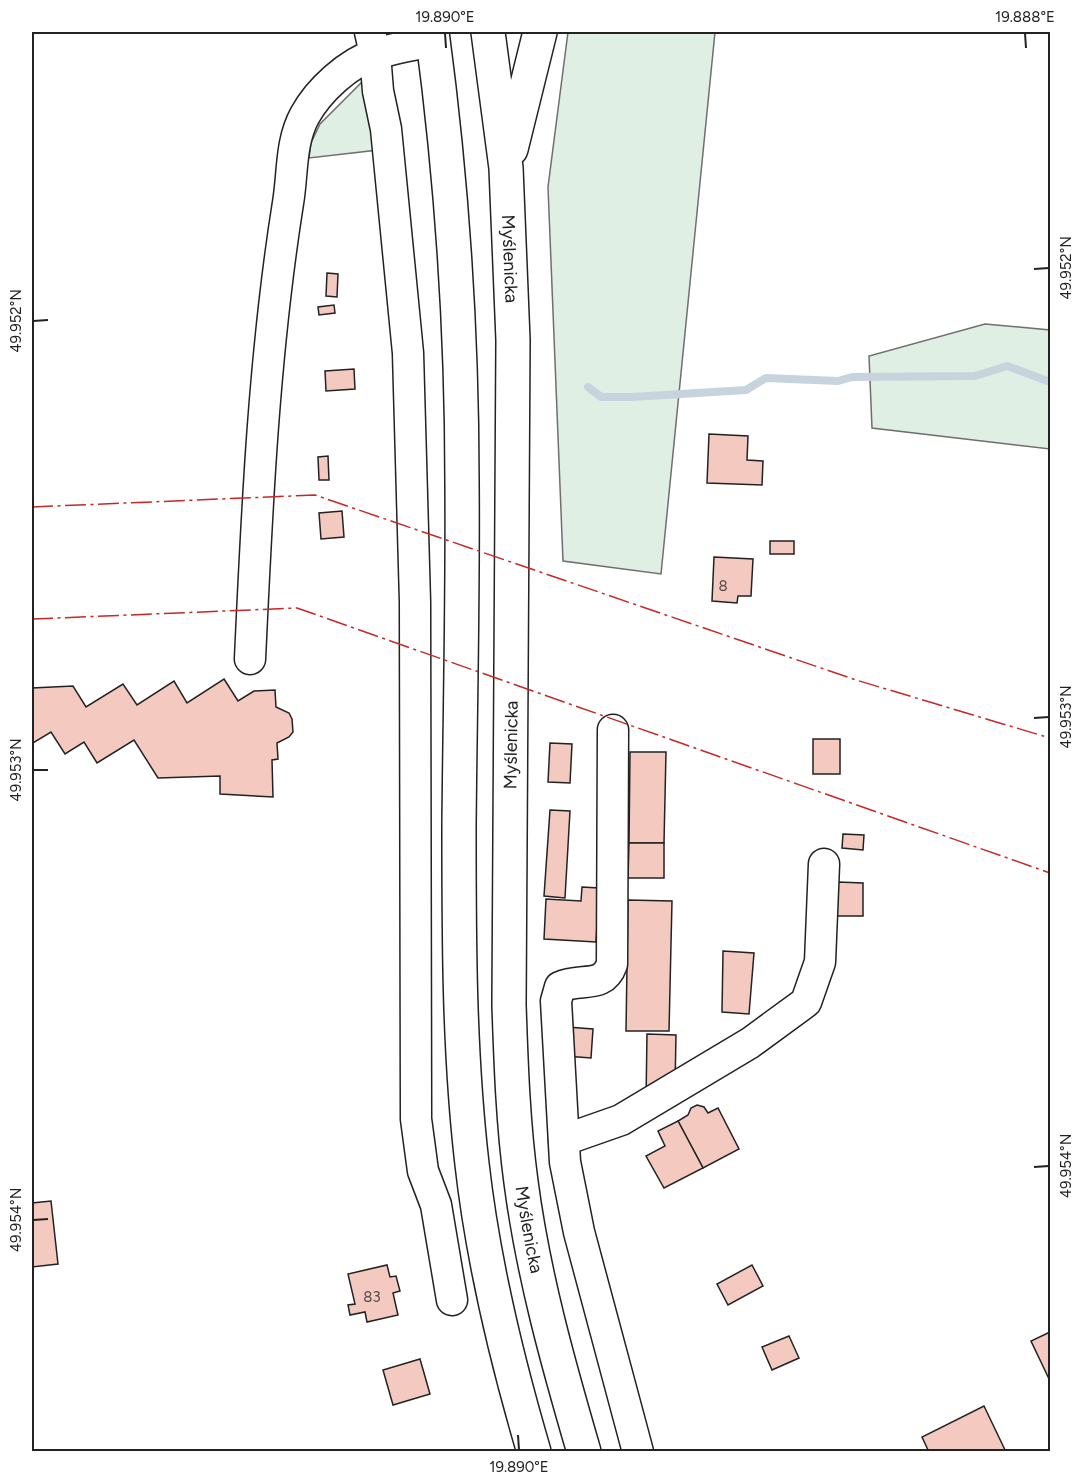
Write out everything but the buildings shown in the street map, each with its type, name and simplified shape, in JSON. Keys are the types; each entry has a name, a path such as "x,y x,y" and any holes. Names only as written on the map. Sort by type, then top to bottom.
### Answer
{"highway":[{"name":"Myślenicka","path":"488,32 506,168 513,340 509,1005 511,1077 519,1170 527,1225 544,1306 584,1452"},
{"path":"506,168 540,32"},
{"path":"433,36 449,176 459,340 462,481 459,913 463,1066 472,1167 485,1253 503,1342 534,1452"}],"street":[{"path":"250,659 255,542 270,350 277,276 291,186 295,140 299,126 315,102 373,43 433,36"},
{"path":"373,43 378,92 387,140 408,353 415,602 416,1119 423,1171 436,1205 452,1300"},
{"path":"613,730 612,964 609,974 599,981 571,982 560,987 556,1001 565,1162 579,1232 638,1452"},
{"path":"564,1140 621,1120 750,1043 807,1002 820,962 824,864"}],"green space":[{"path":"568,32 715,32 661,574 563,561 548,187"},
{"path":"364,80 378,150 309,158 311,143 320,124"},
{"path":"985,324 1050,330 1050,449 872,428 869,356"}],"waterway":[{"path":"588,387 601,397 632,397 746,390 766,378 838,381 852,377 975,376 1007,366 1050,382"}],"power":[{"path":"32,507 315,495 856,680 1050,738"},
{"path":"32,619 297,608 1050,873"}]}
